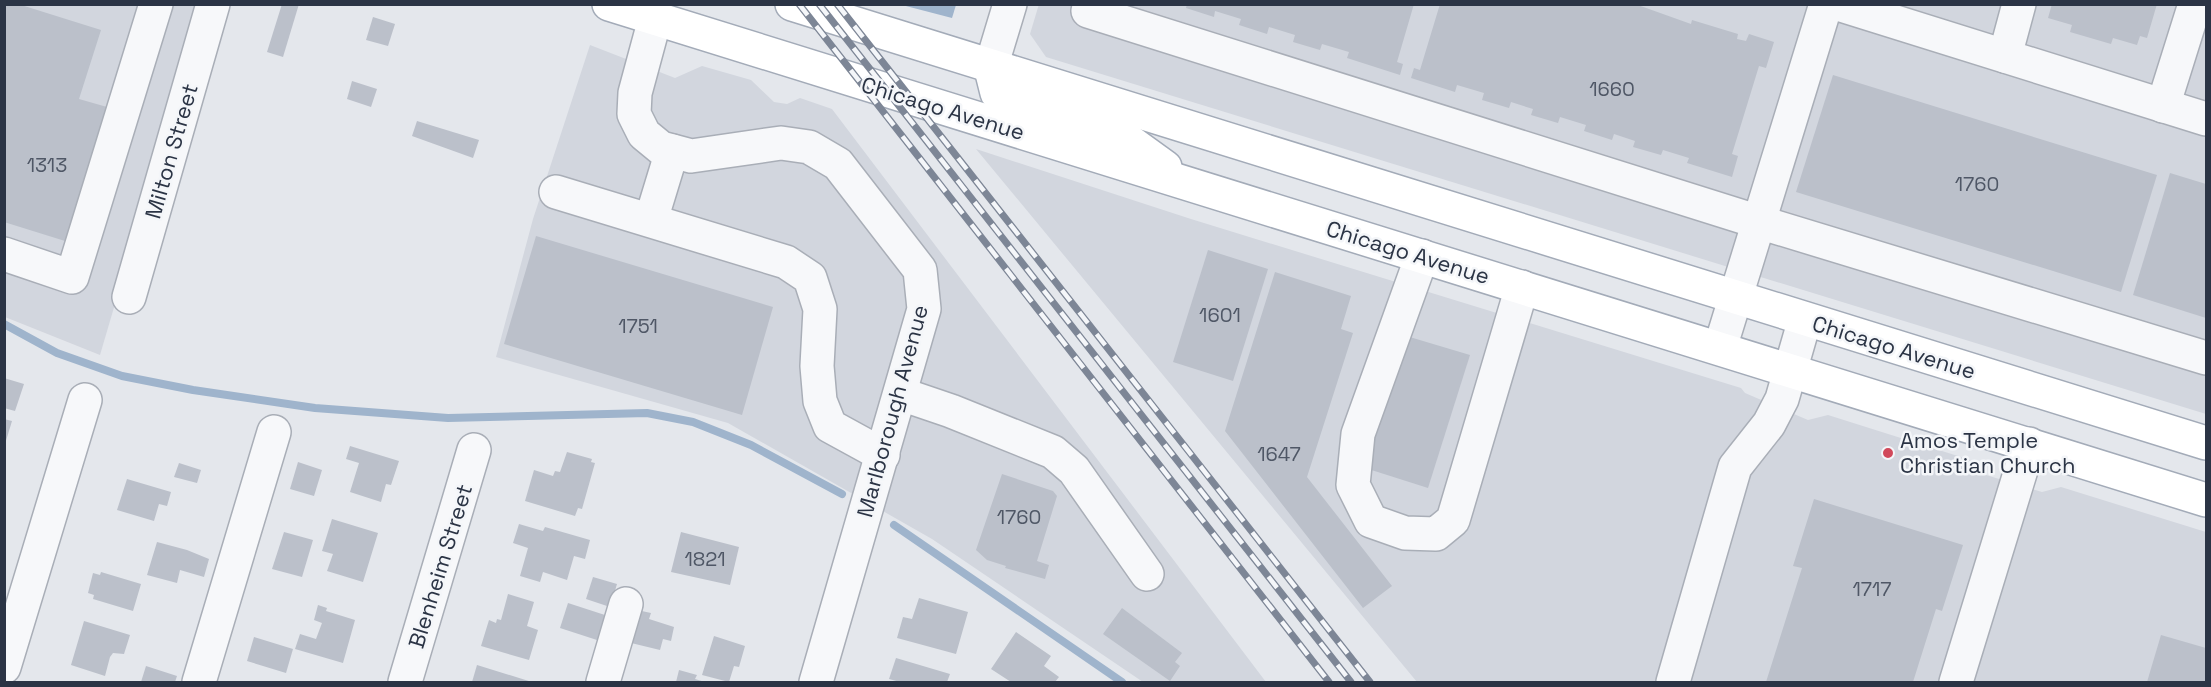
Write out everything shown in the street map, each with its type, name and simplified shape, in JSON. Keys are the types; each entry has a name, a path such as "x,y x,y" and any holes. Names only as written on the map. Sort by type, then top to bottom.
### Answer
{"main road":[{"name":"Chicago Avenue","path":"609,4 657,12 1188,184 2206,500"},
{"name":"Chicago Avenue","path":"792,4 2206,443"},
{"path":"991,67 997,93 1118,133 1188,184"}],"street":[{"path":"4,254 72,277 156,4"},
{"name":"Milton Street","path":"129,297 213,4"},
{"path":"991,67 1010,4"},
{"path":"1090,4 1088,11 1759,222 2206,358"},
{"path":"1720,348 1826,4"},
{"path":"1838,4 2206,119"},
{"path":"2005,56 2019,4"},
{"path":"2163,105 2195,4"},
{"name":"Marlborough Avenue","path":"657,12 635,93 634,114 644,134 661,148 691,156 781,143 810,147 838,164 920,270 924,309 816,682"},
{"path":"651,220 672,151"},
{"path":"556,192 786,262 810,278 820,309 816,366 820,401 830,426 883,455"},
{"path":"1422,256 1358,434 1353,485 1371,521 1405,533 1436,534 1453,520 1522,287"},
{"path":"1672,682 1735,467 1769,424 1782,399 1805,319"},
{"path":"901,394 951,411 1053,452 1074,470 1147,574"},
{"path":"4,667 86,400"},
{"path":"199,682 274,432"},
{"path":"1956,682 2029,444"},
{"name":"Blenheim Street","path":"405,682 474,450"},
{"path":"603,682 626,604"}],"shaded area":[{"path":"1039,4 2206,5 2206,414 1046,57 1030,34"},
{"path":"4,5 203,5 100,355 5,317"},
{"path":"590,45 675,78 702,66 751,80 774,102 787,104 800,98 832,109 1266,682 1143,682 932,539 728,423 496,357 533,219"},
{"path":"976,149 1191,219 1741,388 1745,393 1808,420 1828,415 1980,463 1986,475 2042,492 2061,487 2206,532 2206,682 1417,682"}],"water":[{"path":"902,5 956,5 952,18"}],"building":[{"path":"6,4 18,4 101,30 79,99 107,107 65,241 4,222"},
{"path":"282,4 299,4 283,57 267,52"},
{"path":"1187,4 1414,4 1397,62 1403,64 1400,75 1347,58 1349,52 1322,44 1320,50 1293,42 1295,35 1269,27 1267,34 1239,25 1241,19 1215,11 1214,17 1186,8"},
{"path":"1440,4 1635,4 1691,24 1692,20 1738,34 1737,39 1746,41 1749,34 1774,42 1766,68 1759,66 1732,154 1738,156 1732,177 1687,163 1689,158 1663,150 1661,155 1633,147 1635,141 1614,134 1612,140 1584,131 1586,125 1560,117 1558,123 1531,115 1533,109 1511,102 1509,108 1482,100 1484,93 1457,85 1455,92 1411,78 1414,68 1420,70"},
{"path":"2052,4 2157,4 2147,38 2140,36 2137,45 2113,38 2111,44 2070,32 2072,25 2048,18"},
{"path":"373,17 395,24 388,46 366,40"},
{"path":"1833,75 2157,175 2121,292 1796,192"},
{"path":"352,81 377,89 371,107 347,99"},
{"path":"417,121 479,140 473,158 412,136"},
{"path":"2170,173 2206,184 2206,318 2133,295"},
{"path":"536,236 773,307 742,415 504,344"},
{"path":"1208,250 1268,269 1233,381 1173,362"},
{"path":"1275,272 1351,296 1341,329 1353,333 1307,477 1392,586 1363,608 1225,431"},
{"path":"1403,335 1470,355 1428,488 1362,467"},
{"path":"4,378 24,384 15,411 4,408"},
{"path":"4,419 12,421 5,444 4,443"},
{"path":"350,446 399,461 391,485 386,484 381,502 350,492 359,463 346,459"},
{"path":"567,452 592,459 591,462 595,463 582,509 578,508 575,516 525,501 534,470 553,476 555,471 560,472"},
{"path":"298,462 322,470 314,496 290,489"},
{"path":"179,463 201,470 197,483 174,477"},
{"path":"1002,474 1053,491 1057,496 1037,561 1049,565 1045,579 1005,568 1006,566 987,560 976,550"},
{"path":"127,479 171,492 167,506 159,504 154,521 117,510"},
{"path":"1814,499 1963,545 1942,611 1936,609 1913,682 1766,682 1802,568 1793,566"},
{"path":"332,519 378,533 363,582 327,571 333,554 322,551"},
{"path":"519,524 543,531 545,527 590,540 585,559 574,556 567,580 543,572 540,582 520,576 528,548 513,543"},
{"path":"284,532 313,540 302,577 272,569"},
{"path":"681,532 739,547 730,585 671,572"},
{"path":"157,542 209,559 204,577 180,570 177,583 147,575"},
{"path":"101,572 141,584 133,611 93,599 94,595 88,593 93,573 100,575"},
{"path":"593,577 617,584 610,607 586,599"},
{"path":"508,594 534,602 527,626 538,630 529,660 481,646 489,620 496,623 497,619 501,620"},
{"path":"919,598 968,612 956,654 897,638 903,617 912,619"},
{"path":"568,603 608,616 600,641 560,628"},
{"path":"318,605 327,608 326,611 355,620 343,663 295,649 300,634 316,639 322,623 314,620"},
{"path":"1122,608 1182,653 1175,662 1180,666 1170,681 1103,634"},
{"path":"637,610 651,613 649,619 674,627 671,641 663,639 660,650 627,642"},
{"path":"84,621 130,635 124,654 113,653 110,657 105,676 71,665"},
{"path":"1016,632 1051,656 1044,666 1059,677 1055,682 1011,682 991,669"},
{"path":"2161,635 2206,648 2206,682 2147,682"},
{"path":"714,636 745,646 739,667 734,666 729,682 702,675"},
{"path":"254,637 293,649 286,673 247,661"},
{"path":"896,658 950,674 947,682 900,682 889,679"},
{"path":"477,665 532,682 472,682"},
{"path":"146,666 177,676 175,682 141,682"},
{"path":"679,670 697,675 695,679 705,682 676,682"}],"waterway":[{"path":"4,324 57,353 122,376 193,390 315,408 448,418 647,413 693,422 751,445 842,494"},
{"path":"894,525 1122,682"}],"railway":[{"path":"799,4 1329,682"},
{"path":"819,4 1351,682"},
{"path":"837,4 1370,682"}],"place":[{"name":"Amos Temple Christian Church","path":"1888,453"}]}
